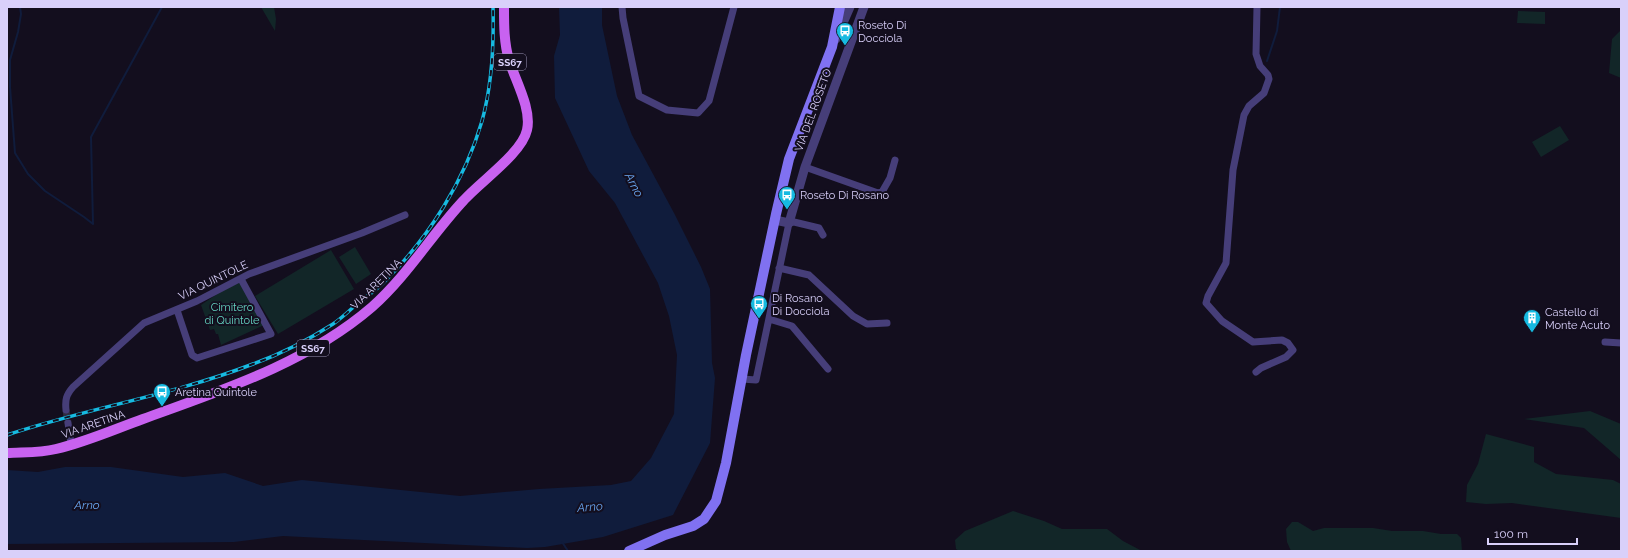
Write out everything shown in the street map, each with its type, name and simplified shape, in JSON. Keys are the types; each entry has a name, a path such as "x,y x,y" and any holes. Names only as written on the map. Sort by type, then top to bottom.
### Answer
{"main road":[{"name":"VIA ARETINA","path":"7,453 45,451 71,444 212,394 274,368 331,338 373,305 413,264 448,217 466,197 516,150 527,131 528,114 509,60 506,46 504,7"},
{"path":"629,551 665,535 693,526 704,519 716,501 721,487 775,220 790,159 832,47 840,7"}],"street":[{"path":"622,7 639,96 667,110 698,113 709,101 734,7"},
{"path":"832,47 850,7"},
{"name":"VIA DEL ROSETO","path":"742,379 756,380 788,223 805,167 864,7"},
{"path":"1256,372 1265,366 1286,358 1293,350 1288,343 1282,340 1253,342 1222,321 1206,303 1208,296 1226,262 1233,170 1244,115 1249,106 1264,92 1269,80 1268,75 1260,66 1256,54 1257,7"},
{"path":"805,167 878,194 882,192 890,178 895,160"},
{"name":"VIA QUINTOLE","path":"66,410 65,400 67,394 78,382 144,324 283,261 362,233 405,215"},
{"path":"775,220 788,223 794,222 819,228 823,235"},
{"path":"779,268 809,276 853,316 867,324 887,323"},
{"path":"177,310 192,354 197,358 271,334 241,279"},
{"path":"769,319 792,326 828,369"},
{"path":"1605,342 1621,343"},
{"path":"68,423 71,444"}],"green space":[{"path":"261,7 274,7 276,19 275,31"},
{"path":"1518,11 1545,12 1545,24 1517,23"},
{"path":"1621,30 1621,78 1609,73 1612,39"},
{"path":"1560,126 1569,140 1541,157 1532,142"},
{"path":"355,247 371,274 356,284 339,257"},
{"path":"331,250 354,289 278,334 255,296"},
{"name":"Cimitero di Quintole","path":"241,282 264,325 221,345 218,334 216,334 214,329 210,330 201,305 223,290"},
{"path":"1590,411 1621,424 1621,460 1584,428 1524,419"},
{"path":"1486,434 1534,447 1534,462 1556,474 1613,480 1621,484 1621,518 1512,503 1486,504 1466,502 1467,485 1478,464"},
{"path":"1013,511 1044,521 1062,529 1107,529 1123,541 1142,551 959,551 956,549 955,540 965,531"},
{"path":"1292,522 1298,522 1313,531 1324,528 1373,528 1392,531 1423,531 1441,534 1457,534 1461,538 1462,551 1291,551 1287,542 1286,529"}],"water":[{"name":"Arno","path":"559,7 602,7 602,25 617,96 632,135 674,213 701,267 710,289 712,363 715,378 710,443 673,515 603,537 545,547 527,548 283,536 234,542 7,544 7,470 38,472 65,467 111,467 183,477 225,473 263,486 302,480 460,496 539,489 611,485 631,481 651,458 674,414 677,355 669,316 658,283 615,203 589,171 555,98 554,56 560,35"}],"waterway":[{"path":"20,7 21,14 18,32 10,60 10,87 15,153 28,174 45,191 93,224"},
{"path":"93,224 91,137 162,7"},
{"path":"1267,61 1277,31 1280,7"},
{"path":"562,542 568,551"}],"tunnel":[{"path":"66,410 68,423"}],"railway":[{"path":"7,435 38,425 161,393 223,375 274,356 314,336 333,324 380,286 402,263 431,226 455,186 475,143 482,121 490,79 493,50 493,7"}],"place":[{"name":"Roseto Di Docciola","path":"845,46"},
{"name":"Roseto Di Rosano","path":"787,210"},
{"name":"Di Rosano Di Docciola","path":"759,319"},
{"name":"Castello di Monte Acuto","path":"1532,333"},
{"name":"Aretina Quintole","path":"162,407"}]}
